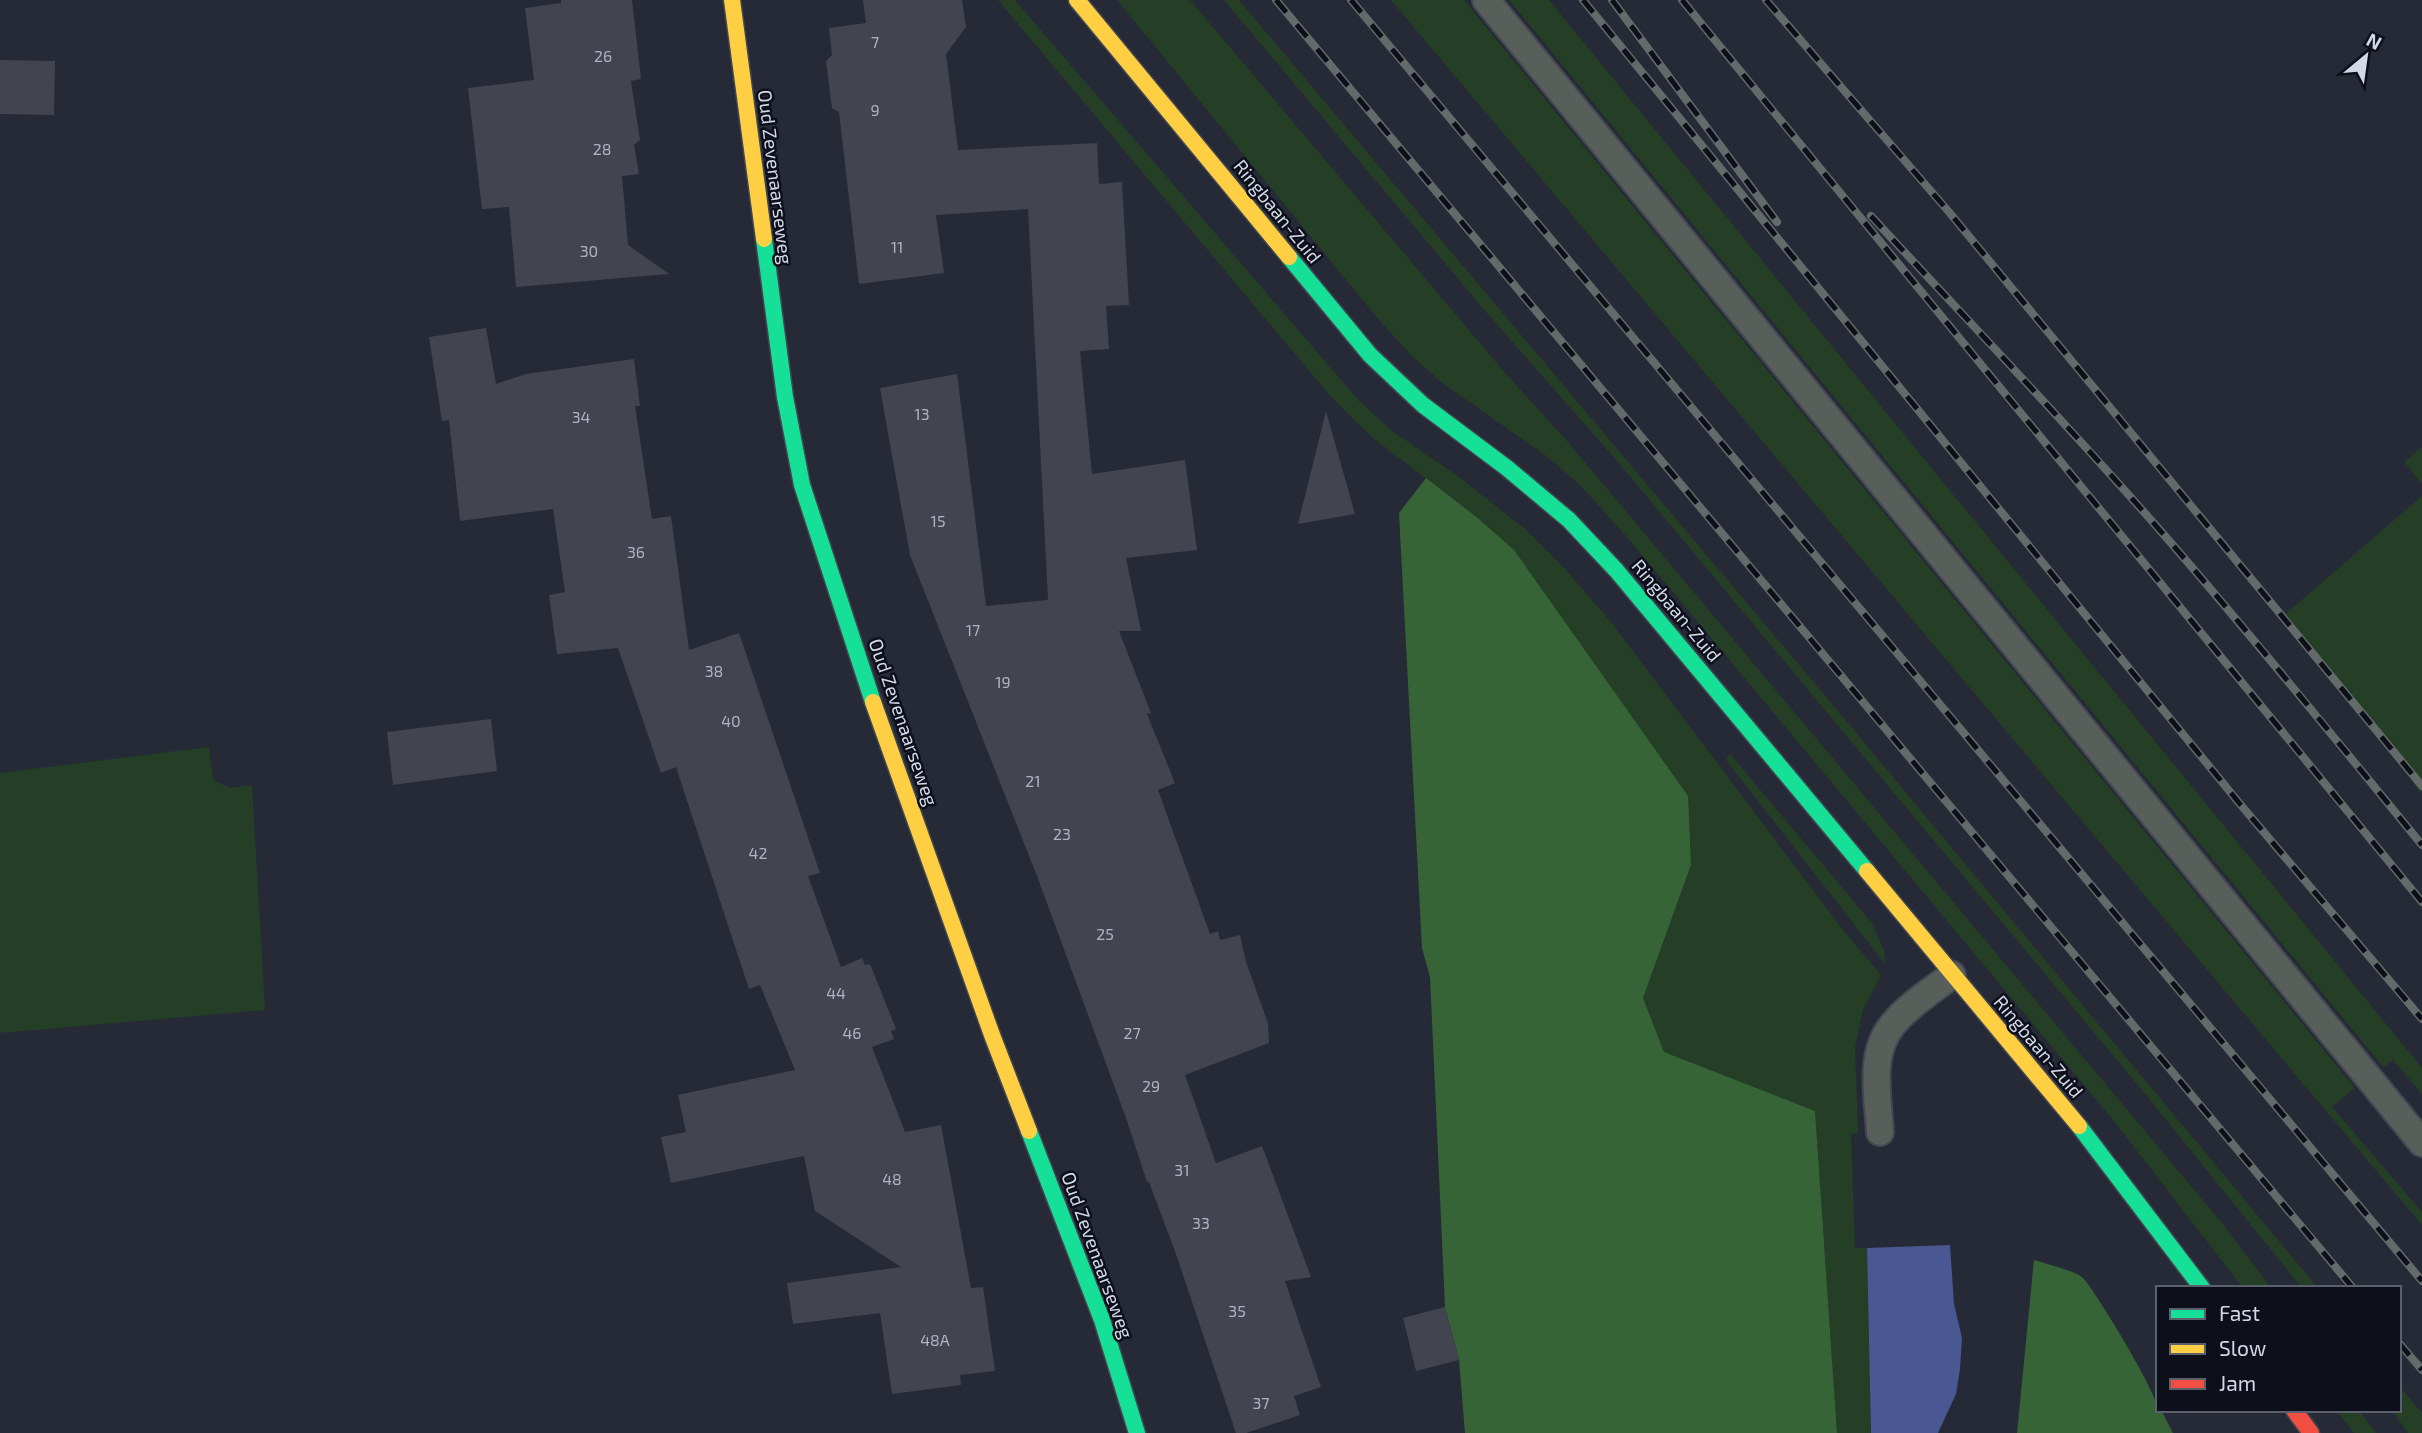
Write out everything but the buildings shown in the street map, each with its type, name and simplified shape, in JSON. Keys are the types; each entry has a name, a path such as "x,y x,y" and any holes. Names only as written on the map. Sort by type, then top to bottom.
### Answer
{"street":[{"name":"Oud Zevenaarseweg","path":"732,0 780,362 802,485 883,730 992,1035 1102,1320 1137,1433"},
{"name":"Ringbaan-Zuid","path":"1077,0 1370,355 1423,405 1507,468 1569,520 1616,570 2102,1154 2201,1286"},
{"path":"2295,1412 2311,1433"}],"lane":[{"path":"1486,0 2422,1143"},
{"path":"1880,1132 1876,1070 1880,1049 1892,1024 1952,975"}],"green space":[{"path":"998,0 1015,0 1360,402 1391,430 1459,477 1525,529 1565,569 1611,622 1843,930 1881,975 1863,1010 1855,1047 1858,1133 1851,1134 1855,1248 1867,1248 1871,1433 1837,1433 1815,1111 1664,1052 1643,998 1691,866 1474,515 1373,438 1331,397"},
{"path":"1117,0 1190,0 1506,374 1567,441 2222,1223 2269,1286 2241,1286 2114,1121 1627,537 1579,484 1545,455 1441,382 1412,356 1379,320"},
{"path":"1224,0 1239,0 1843,717 2316,1286 2300,1286 2146,1095 1618,462 1486,312"},
{"path":"1391,0 1464,0 2355,1088 2332,1107 2422,1212 2422,1225"},
{"path":"1509,0 1549,0 2422,1068 2422,1094 2393,1060 2383,1067"},
{"path":"2422,447 2422,484 2404,462"},
{"path":"1426,478 1514,550 1688,796 1691,865 1643,998 1664,1052 1815,1111 1837,1433 1465,1433 1459,1360 1445,1307 1430,977 1422,948 1399,513"},
{"path":"2422,496 2422,794 2283,616"},
{"path":"209,747 213,780 230,788 252,785 265,1010 0,1033 0,773"},
{"path":"1730,754 1872,923 1884,951 1885,964 1726,760"},
{"path":"2034,1260 2084,1279 2126,1344 2155,1400 2156,1412 2162,1412 2173,1433 2017,1433"},
{"path":"2401,1388 2422,1413 2422,1433 2408,1433 2393,1412 2401,1412"},
{"path":"2338,1412 2360,1412 2376,1433 2354,1433"}],"water":[{"path":"1950,1245 1954,1304 1962,1338 1956,1394 1938,1433 1871,1433 1867,1248"}],"railway":[{"path":"1276,0 2351,1286"},
{"path":"1351,0 2422,1281"},
{"path":"1583,0 2240,804 2422,1019"},
{"path":"1612,0 1777,222"},
{"path":"1682,0 2422,902"},
{"path":"1766,0 1949,212 2422,786"},
{"path":"1871,216 2165,536 2422,845"},
{"path":"2401,1345 2422,1370"}],"traffic: fast":[{"path":"764,239 785,397 802,485 873,702"},
{"path":"1289,257 1370,355 1423,405 1507,468 1569,520 1616,570 1867,871"},
{"path":"2079,1126 2200,1286"},
{"path":"1029,1131 1102,1320 1137,1433"}],"traffic: slow":[{"path":"732,0 764,239"},
{"path":"1077,0 1289,257"},
{"path":"873,702 1029,1131"},
{"path":"1867,871 2079,1126"}],"traffic: jam":[{"path":"2295,1412 2311,1433"}]}
